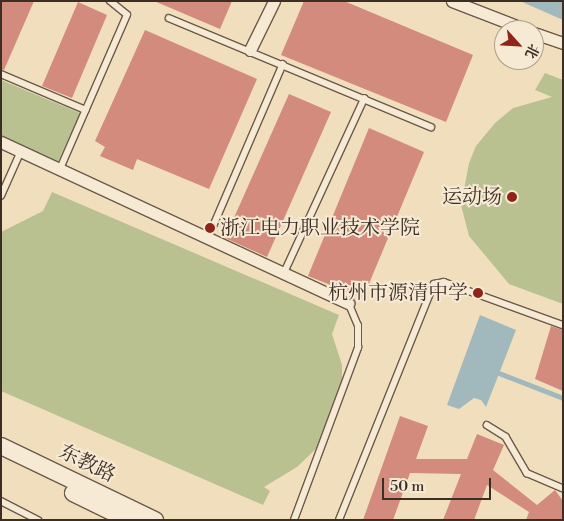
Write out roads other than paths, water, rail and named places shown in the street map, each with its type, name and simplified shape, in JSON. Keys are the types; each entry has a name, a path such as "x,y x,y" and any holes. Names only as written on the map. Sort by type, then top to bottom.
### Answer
{"street":[{"path":"250,50 274,1"},
{"path":"452,1 501,20"},
{"path":"544,36 563,43"},
{"path":"1,142 348,303"},
{"name":"东教路","path":"1,446 155,520"},
{"name":"东教路","path":"1,458 128,520"}],"lane":[{"path":"60,169 128,15 110,1"},
{"path":"169,18 250,50 430,128"},
{"path":"208,238 283,64"},
{"path":"1,74 86,110"},
{"path":"284,273 364,99"},
{"path":"1,196 21,151"},
{"path":"339,520 434,284 444,282 563,325"},
{"path":"294,520 358,348 358,326 348,303"},
{"path":"487,426 506,437 527,473 563,488"},
{"path":"1,501 38,520"}],"water":[{"path":"520,1 563,1 563,20"},
{"path":"480,315 516,330 486,407 481,400 474,398 459,409 447,405"}],"waterway":[{"path":"499,373 563,398"}],"place":[{"name":"运动场","path":"512,197"},
{"name":"浙江电力职业技术学院","path":"210,228"},
{"name":"杭州市源清中学","path":"478,293"}]}
